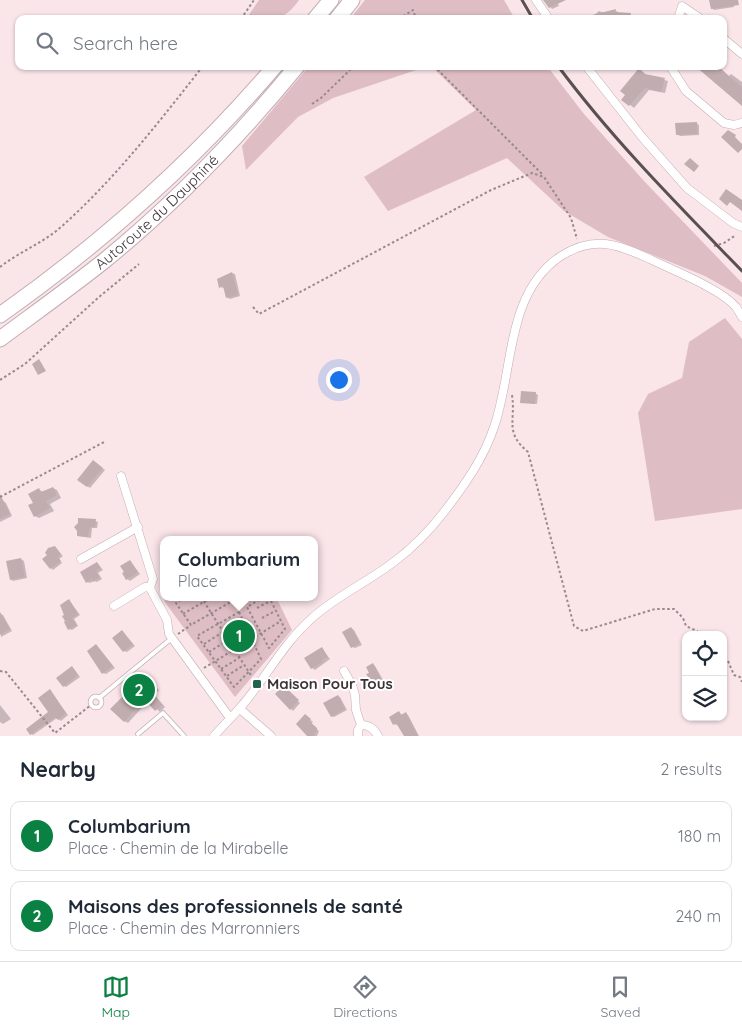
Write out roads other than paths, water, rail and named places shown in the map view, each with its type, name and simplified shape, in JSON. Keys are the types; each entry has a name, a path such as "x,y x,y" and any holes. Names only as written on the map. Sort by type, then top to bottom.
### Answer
{"highway":[{"path":"318,15 331,0"},
{"path":"340,15 352,0"},
{"name":"Autoroute du Dauphiné","path":"0,315 77,258 151,196 220,128 271,70"},
{"name":"Autoroute du Dauphiné","path":"0,339 98,266 178,196 239,133 294,70"}],"street":[{"path":"536,0 546,15"},
{"path":"679,15 682,6 695,15"},
{"path":"727,41 742,54"},
{"path":"589,70 642,137 687,188 718,213 742,229"},
{"path":"673,70 686,91 724,123 734,125 742,123"},
{"path":"214,736 240,709 286,645 310,620 337,599 394,562 417,543 466,482 494,429 502,402 518,319 530,290 553,262 579,246 602,243 640,254 714,290 736,306 742,317"},
{"path":"121,476 153,579 150,588 167,620 169,634 230,718"},
{"path":"81,559 138,527"},
{"path":"114,606 145,587 150,588"},
{"path":"344,671 355,695 356,710 361,725 358,730 358,736"},
{"path":"240,709 271,736"},
{"path":"361,725 373,728 378,736"}],"lane":[{"path":"99,698 101,702 98,706 91,705 90,702 93,698 99,698 172,638"},
{"path":"138,734 163,713 184,736"}],"railway":[{"path":"522,0 531,15"},
{"path":"561,70 624,146 670,197 742,271"}],"place":[{"name":"Columbarium","path":"239,636"},
{"name":"Maison Pour Tous","path":"257,684"},
{"name":"Maisons des professionnels de santé","path":"139,690"}]}
